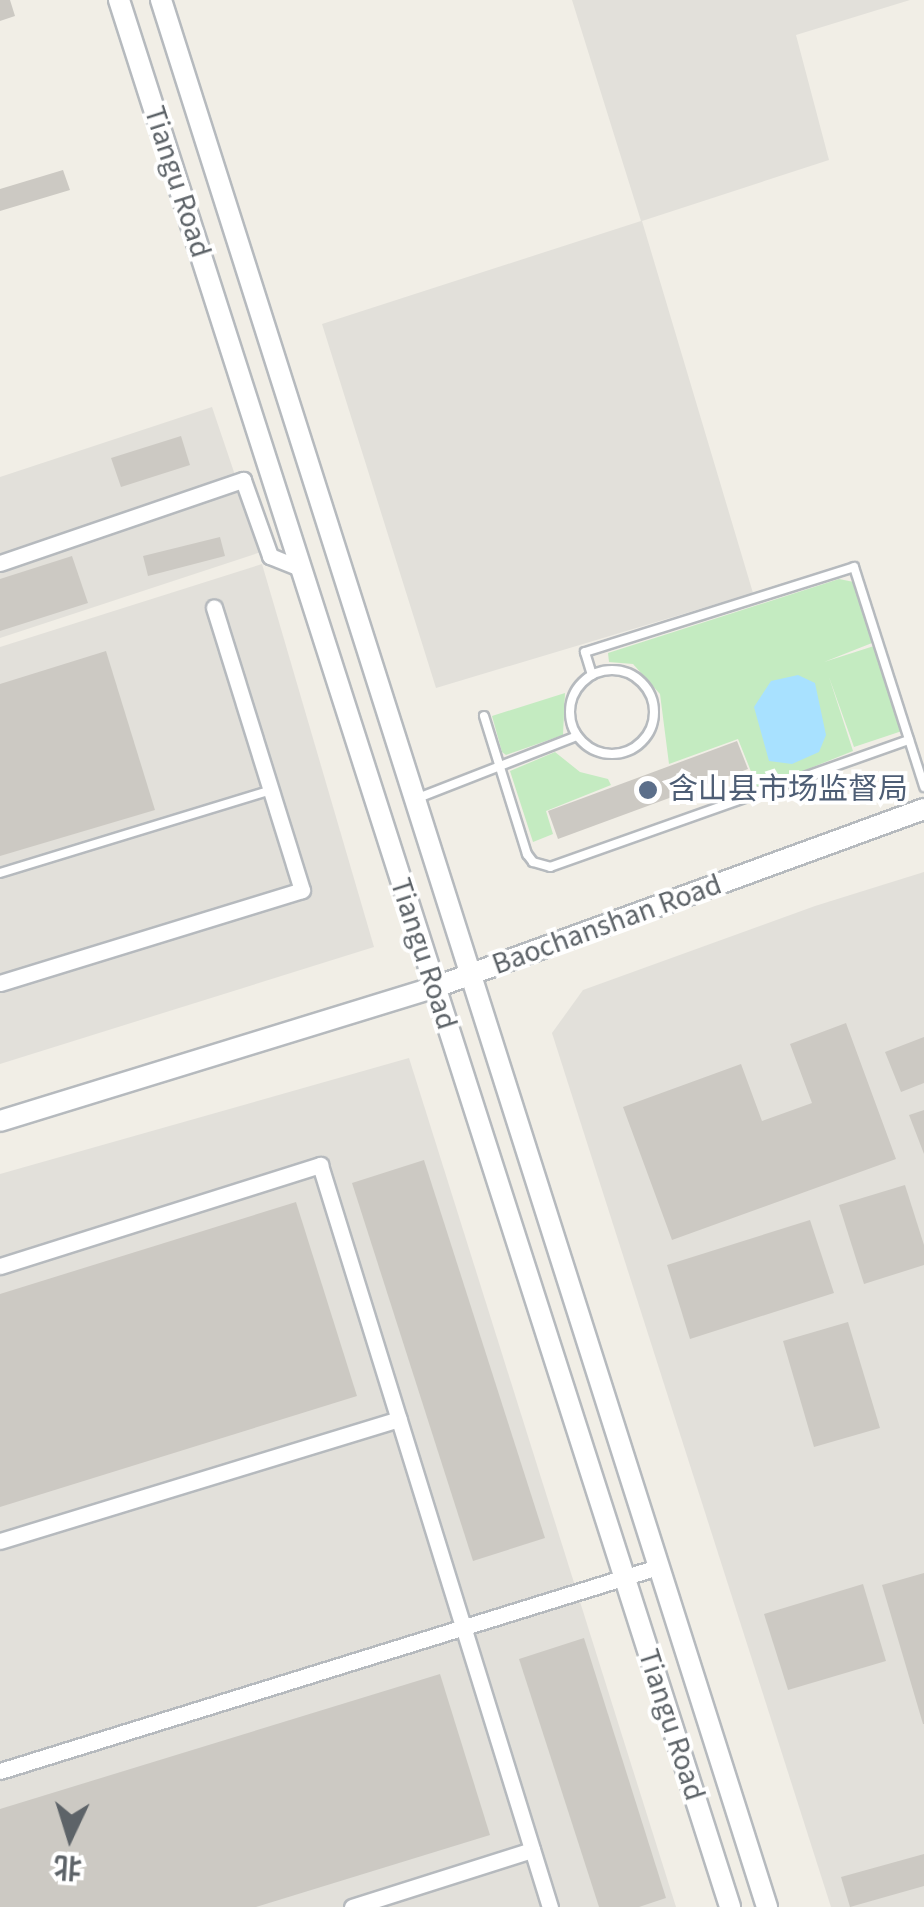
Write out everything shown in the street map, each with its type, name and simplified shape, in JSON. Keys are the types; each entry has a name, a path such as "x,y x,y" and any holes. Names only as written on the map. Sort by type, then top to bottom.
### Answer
{"main road":[{"name":"Tiangu Road","path":"119,0 730,1907"},
{"name":"Tiangu Road","path":"161,0 767,1907"},
{"name":"Baochanshan Road","path":"0,1121 433,988 924,810"}],"street":[{"path":"0,562 244,480 270,556 302,569"},
{"path":"0,983 302,890 214,607"},
{"path":"0,1266 320,1166 550,1907"},
{"path":"0,1541 398,1419"},
{"path":"0,1771 658,1568"},
{"path":"352,1907 532,1850"}],"lane":[{"path":"592,675 585,652 854,567 924,787"},
{"path":"605,670 632,675 650,694 653,720 640,743 614,754 600,752 578,736 572,724 573,696 592,675 605,670"},
{"path":"484,716 527,854 533,862 550,868 909,740"},
{"path":"415,799 578,736"},
{"path":"0,872 272,790"}],"shaded area":[{"path":"572,0 910,0 796,35 829,160 642,221 753,593 436,688 322,324 641,221"},
{"path":"212,407 261,552 0,638 0,477"},
{"path":"262,564 374,947 0,1064 0,647"},
{"path":"924,872 924,1907 831,1907 552,1033 583,990 815,906"},
{"path":"409,1058 676,1907 0,1907 0,1174"}],"green space":[{"path":"839,579 854,582 872,643 824,662 874,646 902,731 854,747 829,677 853,751 758,789 738,739 669,764 660,694 633,664 609,662 608,653"},
{"path":"565,693 563,735 506,755 502,752 492,716"},
{"path":"555,752 580,772 608,779 611,785 546,811 553,834 533,842 510,771"}],"water":[{"path":"798,675 815,683 826,735 819,752 792,764 769,761 754,707 771,681"}],"building":[{"path":"0,0 10,0 15,16 0,21"},
{"path":"63,170 70,190 0,211 0,189"},
{"path":"181,436 190,465 121,487 111,458"},
{"path":"220,537 225,556 148,576 143,556"},
{"path":"72,556 88,603 0,631 0,579"},
{"path":"106,651 155,810 0,856 0,684"},
{"name":"含山县市场监督局","path":"737,741 748,769 558,839 548,811"},
{"path":"846,1023 896,1159 672,1240 623,1107 741,1064 762,1121 812,1103 790,1044"},
{"path":"924,1037 924,1083 901,1092 885,1052"},
{"path":"924,1110 924,1154 909,1115"},
{"path":"424,1160 545,1538 473,1561 352,1183"},
{"path":"905,1185 924,1245 924,1265 864,1284 839,1205"},
{"path":"296,1202 357,1396 0,1507 0,1294"},
{"path":"810,1220 834,1293 690,1339 667,1265"},
{"path":"848,1322 880,1428 814,1447 783,1341"},
{"path":"924,1573 924,1724 923,1724 882,1585"},
{"path":"863,1584 886,1661 788,1690 764,1614"},
{"path":"584,1638 666,1898 639,1907 599,1907 519,1659"},
{"path":"440,1674 490,1835 256,1907 0,1907 0,1809"},
{"path":"924,1854 924,1886 850,1907 841,1877"}],"place":[{"name":"含山县市场监督局","path":"648,790"}]}
